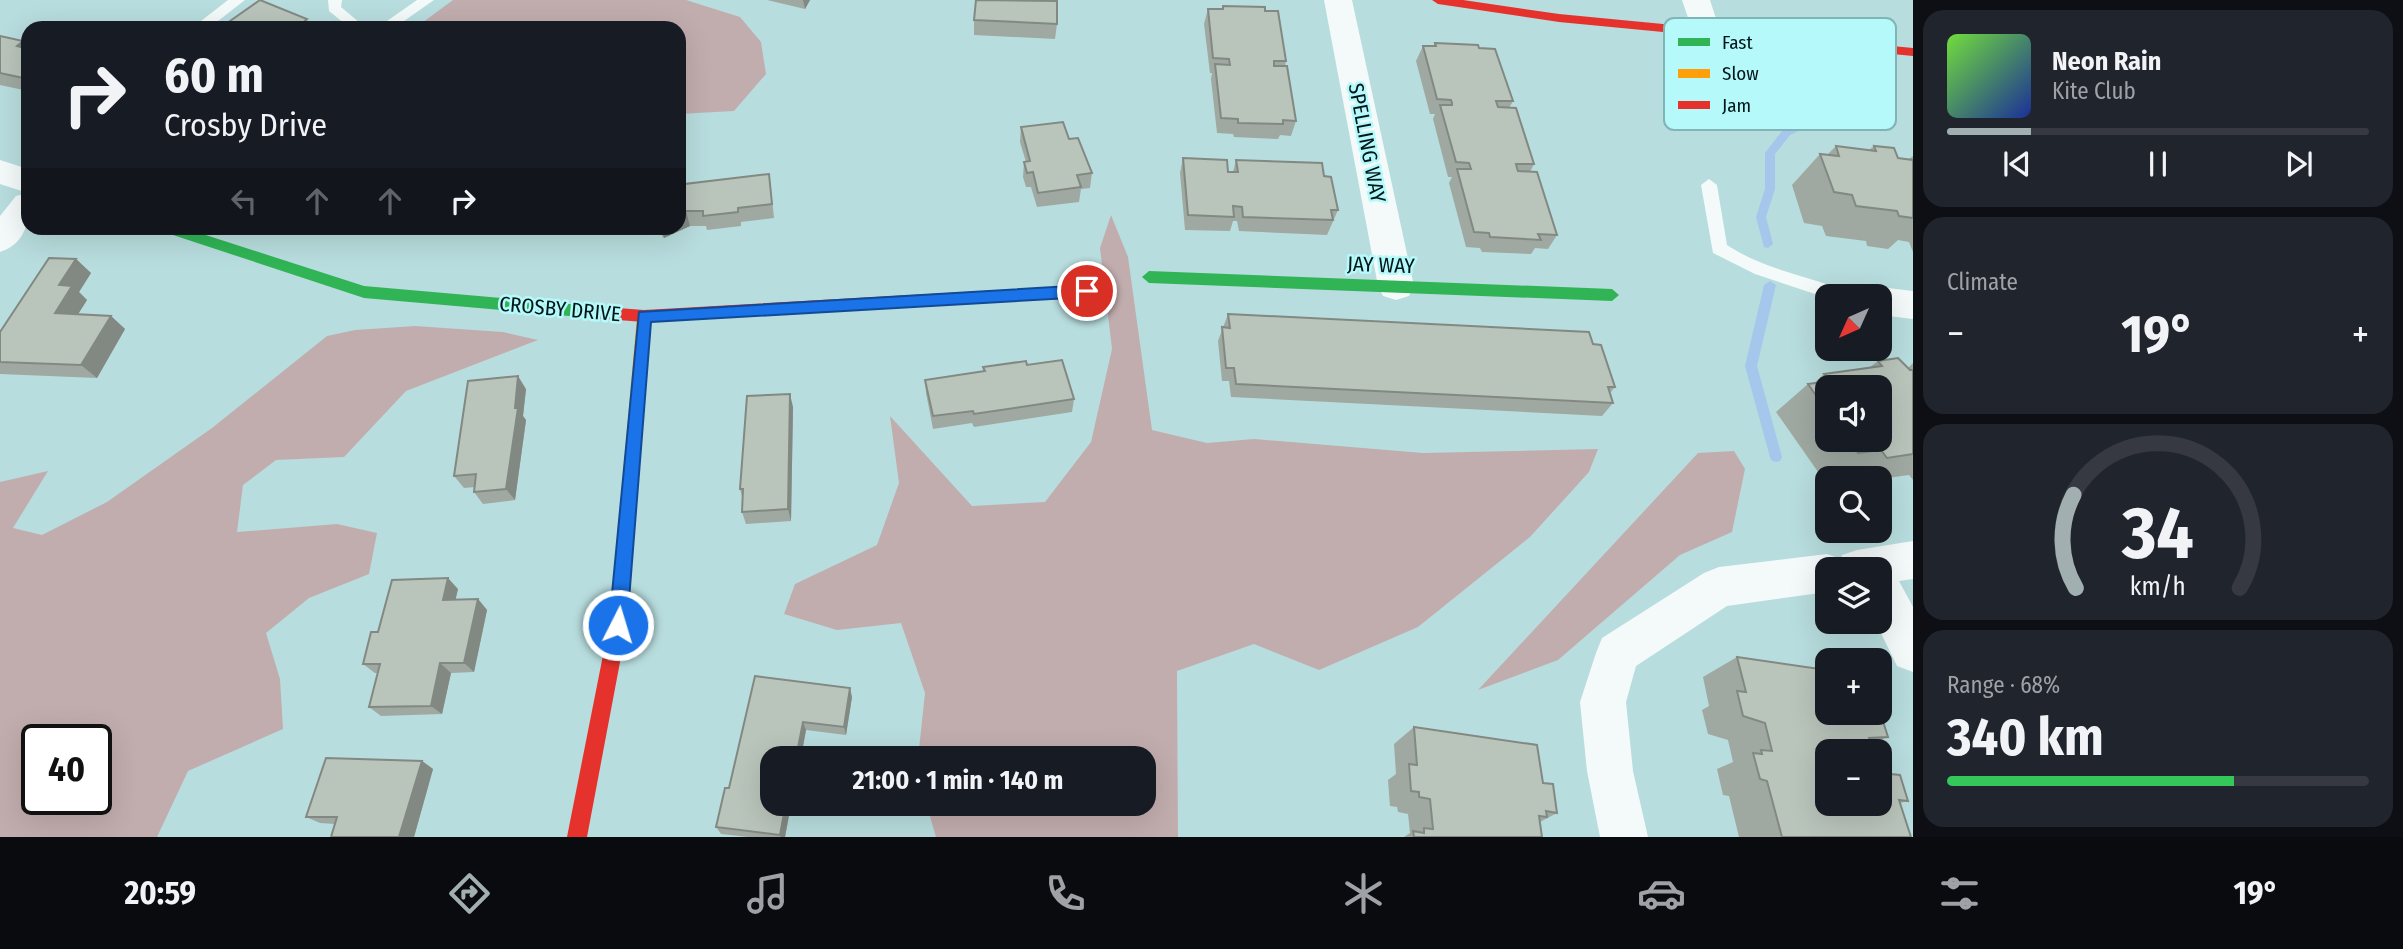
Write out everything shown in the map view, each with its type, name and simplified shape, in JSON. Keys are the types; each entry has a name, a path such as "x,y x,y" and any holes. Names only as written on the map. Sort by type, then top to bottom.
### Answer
{"street":[{"name":"SPELLING WAY","path":"1338,0 1396,286"},
{"path":"1438,0 1559,18 1664,27"},
{"path":"1696,0 1701,18"},
{"path":"0,172 21,179"},
{"path":"0,239 21,214"},
{"name":"CROSBY DRIVE","path":"190,235 364,292 644,316 1087,291"},
{"name":"JAY WAY","path":"1149,276 1612,295"},
{"path":"1892,302 1913,305"},
{"path":"577,837 618,625 644,316"},
{"path":"1892,565 1913,560"},
{"path":"1624,837 1609,771 1602,702 1618,653 1719,587 1815,578"},
{"path":"1892,620 1913,651"}],"lane":[{"path":"209,21 238,0"},
{"path":"335,0 334,8 350,21"},
{"path":"395,21 427,0"},
{"path":"1709,185 1719,248 1749,265 1815,285"}],"shaded area":[{"path":"453,0 686,0 740,17 761,42 766,74 734,111 686,114 686,21 424,21"},
{"path":"1111,215 1128,257 1152,430 1207,443 1254,439 1423,453 1598,449 1589,472 1530,537 1418,627 1319,670 1254,644 1177,671 1178,837 936,837 930,816 1156,816 1156,746 919,746 925,693 901,623 837,630 784,614 795,584 877,545 899,483 890,416 972,506 1045,502 1091,442 1112,349 1100,248"},
{"path":"415,326 503,332 538,340 406,391 344,457 276,460 243,485 237,532 337,524 377,533 369,574 309,598 266,633 280,679 283,729 188,771 157,837 0,837 0,482 48,471 13,528 42,535 107,502 212,428 327,336 355,330"},
{"path":"1734,451 1745,469 1732,532 1680,555 1558,660 1478,690 1698,453"}],"building":[{"path":"260,0 307,19 305,21 230,21"},
{"path":"976,0 1057,1 1057,24 974,20"},
{"path":"1223,6 1265,7 1265,11 1278,11 1286,61 1274,61 1274,66 1287,66 1296,121 1283,120 1283,124 1238,123 1238,119 1221,118 1215,64 1230,65 1229,59 1213,58 1208,9 1223,9"},
{"path":"0,36 21,41 17,46 21,47 21,78 0,73"},
{"path":"1435,43 1478,45 1479,48 1495,49 1513,101 1496,101 1498,107 1516,108 1534,164 1516,164 1518,171 1537,172 1557,235 1538,234 1541,240 1490,237 1489,233 1474,232 1457,169 1471,169 1469,163 1456,162 1440,105 1452,103 1451,100 1437,99 1423,46 1436,46"},
{"path":"1063,122 1069,139 1078,138 1092,173 1077,175 1081,187 1038,193 1033,172 1027,173 1024,162 1030,161 1021,127"},
{"path":"1836,146 1876,151 1874,146 1894,148 1898,158 1913,160 1913,218 1899,216 1897,211 1856,206 1852,195 1834,192 1820,154 1839,156"},
{"path":"1183,158 1227,160 1228,172 1238,172 1236,160 1322,163 1324,176 1331,177 1338,210 1331,210 1333,220 1243,217 1242,207 1233,206 1234,217 1188,215"},
{"path":"769,174 772,204 703,216 703,211 686,211 686,184"},
{"path":"49,258 76,259 59,285 72,286 55,313 111,316 81,365 0,362 0,332"},
{"path":"1228,314 1589,332 1593,344 1601,345 1615,387 1608,387 1613,403 1236,384 1234,368 1226,368 1222,327 1230,328"},
{"path":"1898,358 1913,370 1913,454 1887,458 1882,452 1892,452 1892,375 1824,374 1882,366 1878,361"},
{"path":"1062,360 1074,399 974,414 973,411 933,416 925,380 985,371 983,367 1026,361 1027,365"},
{"path":"518,376 515,408 518,408 506,489 474,492 476,474 454,476 468,381"},
{"path":"1815,383 1815,394 1808,384"},
{"path":"790,394 788,509 742,512 743,489 740,489 747,396"},
{"path":"448,578 443,600 478,599 464,663 440,663 431,706 369,707 380,664 363,664 371,632 378,632 392,580"},
{"path":"1737,657 1815,668 1815,725 1884,725 1888,737 1815,739 1815,816 1892,816 1892,774 1900,775 1908,801 1899,800 1911,837 1782,837 1767,781 1760,779 1753,753 1762,754 1761,750 1772,751 1765,723 1743,716 1737,691 1746,692"},
{"path":"755,676 850,688 844,727 803,722 798,746 760,746 760,816 784,816 780,835 716,827 725,788 729,788"},
{"path":"1414,727 1537,745 1543,783 1553,784 1557,813 1546,811 1547,817 1539,816 1542,837 1414,837 1413,831 1424,833 1424,828 1433,829 1430,799 1419,797 1419,792 1411,791 1409,764 1417,765"},
{"path":"326,758 422,761 399,837 331,837 337,817 306,817"}],"waterway":[{"path":"1768,244 1761,217 1770,189 1770,153 1786,133 1792,130"},
{"path":"1770,285 1751,366 1776,457"}],"traffic: fast":[{"path":"190,235 364,292 592,312"},
{"path":"1149,277 1612,295"}],"traffic: slow":[{"path":"629,498 644,316"}],"traffic: jam":[{"path":"1438,0 1559,18 1664,28"},
{"path":"1896,50 1913,52"},
{"path":"592,312 644,316 1087,291"},
{"path":"577,837 618,625 629,498"}],"route":[{"path":"618,625 644,316 1087,291"}]}
